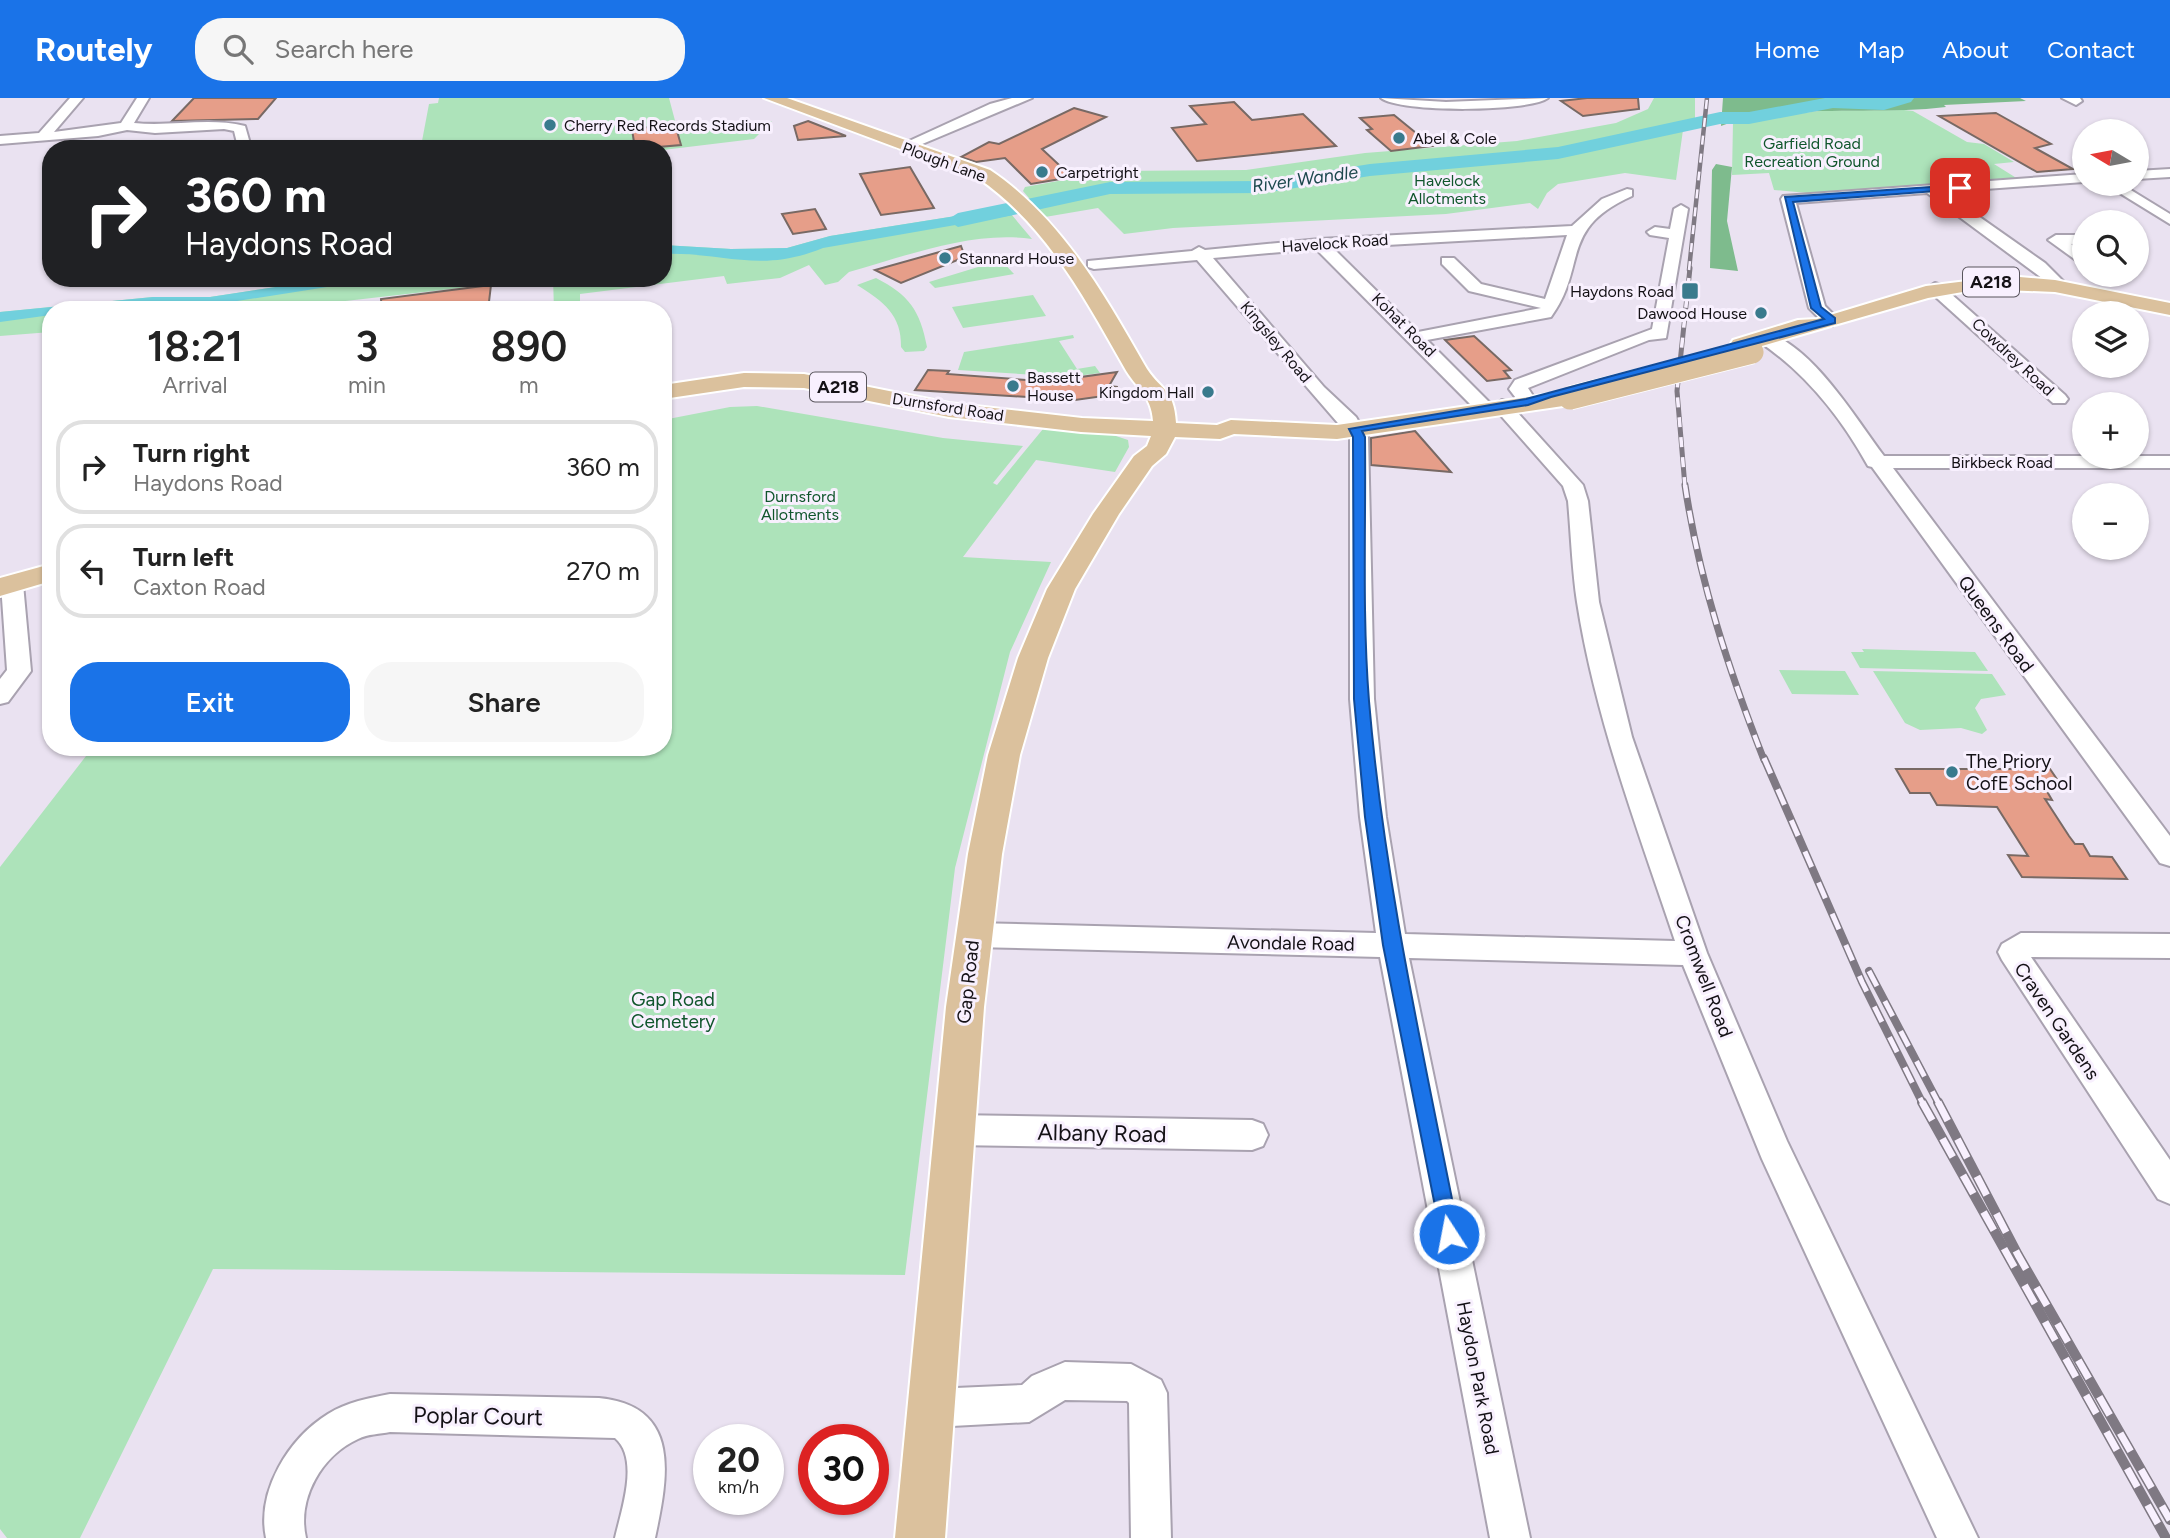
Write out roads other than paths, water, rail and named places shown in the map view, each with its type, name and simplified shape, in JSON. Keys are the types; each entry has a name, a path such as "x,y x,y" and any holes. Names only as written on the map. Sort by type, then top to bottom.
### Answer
{"main road":[{"name":"Plough Lane","path":"772,98 984,174 1015,198 1102,308 1130,353 1144,385 1160,395 1151,430"},
{"name":"A218","path":"1151,430 1220,432 1231,427 1328,432 1506,406 1566,394 1766,342 1935,288 2000,282 2062,288 2168,311"},
{"name":"Durnsford Road","path":"672,391 744,380 804,381 949,410 1151,430"},
{"name":"Gap Road","path":"920,1538 933,1408 952,1130 980,868 996,785 1037,646 1077,559 1151,430"},
{"path":"6,585 42,575"}],"street":[{"path":"42,137 77,98"},
{"path":"127,126 128,119 143,98"},
{"path":"904,147 994,107 1026,98"},
{"path":"1387,98 1421,107 1443,108 1542,98"},
{"path":"0,140 98,132 127,126 155,129 225,125 240,130 242,140"},
{"path":"2149,174 2170,173"},
{"path":"1825,323 1816,308 1788,199 2072,179"},
{"path":"1932,190 2039,266 2062,288"},
{"path":"1417,337 1540,316 1551,304 1576,230 1607,202 1627,193"},
{"path":"2131,196 2170,220"},
{"path":"1506,406 1521,384 1635,346 1660,334 1681,209"},
{"name":"Havelock Road","path":"1094,264 1199,252 1320,243 1576,230"},
{"path":"1655,232 1677,234"},
{"path":"2072,239 2056,240 2072,253"},
{"name":"Kohat Road","path":"1320,243 1417,337 1506,406"},
{"name":"Kingsley Road","path":"1199,252 1318,391 1355,429"},
{"path":"1448,261 1475,288 1551,304"},
{"path":"2039,266 2072,264"},
{"name":"Cowdrey Road","path":"1935,288 2059,399"},
{"name":"Queens Road","path":"1766,342 1814,362 1826,384 1825,390 1875,462 2170,856"},
{"name":"Cromwell Road","path":"1506,406 1573,485 1578,500 1588,602 1620,737 1693,953 1774,1148 1958,1538"},
{"name":"Haydon Park Road","path":"1355,429 1359,437 1362,699 1373,817 1392,945 1510,1538"},
{"name":"Birkbeck Road","path":"1875,462 2166,466"},
{"path":"0,696 19,671 6,585"},
{"name":"Avondale Road","path":"973,934 1693,953"},
{"name":"Craven Gardens","path":"2170,946 2021,945 2014,949 2012,955 2170,1188"},
{"name":"Albany Road","path":"952,1130 1252,1135"},
{"path":"933,1408 1029,1403 1045,1389 1065,1381 1131,1383 1148,1393 1151,1538"},
{"name":"Poplar Court","path":"286,1538 282,1517 290,1489 310,1455 325,1437 344,1425 366,1417 390,1413 599,1417 625,1421 639,1433 646,1461 635,1538"}],"water":[{"path":"1006,208 1013,215 823,248 780,260 672,254 672,246 731,249 787,248 830,236"},
{"path":"276,287 327,287 238,301 112,301 153,297 210,297"},
{"path":"42,308 42,316 0,322 0,312"}],"waterway":[{"name":"River Wandle","path":"958,220 1110,188 1263,187 1370,170 1558,153 1720,118 1749,118 1833,102 1884,104 1905,98"}],"railway":[{"path":"1689,270 1707,98"},
{"path":"1685,487 1677,391 1690,268"},
{"path":"1685,485 1698,556 1717,625 1764,760"},
{"path":"1764,758 1862,982 1922,1102"},
{"path":"1869,971 1939,1104"},
{"path":"1922,1102 2166,1538"},
{"path":"1938,1102 2018,1255 2170,1520"}],"place":[{"name":"Cherry Red Records Stadium","path":"550,125"},
{"name":"Abel & Cole","path":"1399,138"},
{"name":"Carpetright","path":"1042,172"},
{"name":"Stannard House","path":"945,258"},
{"name":"Haydons Road","path":"1690,291"},
{"name":"Dawood House","path":"1761,313"},
{"name":"Bassett House","path":"1013,386"},
{"name":"Kingdom Hall","path":"1208,392"},
{"name":"The Priory CofE School","path":"1952,772"}],"park label":[{"name":"Garfield Road Recreation Ground","path":"1812,152"},
{"name":"Havelock Allotments","path":"1447,189"},
{"name":"Durnsford Allotments","path":"800,505"},
{"name":"Gap Road Cemetery","path":"673,1010"}]}
